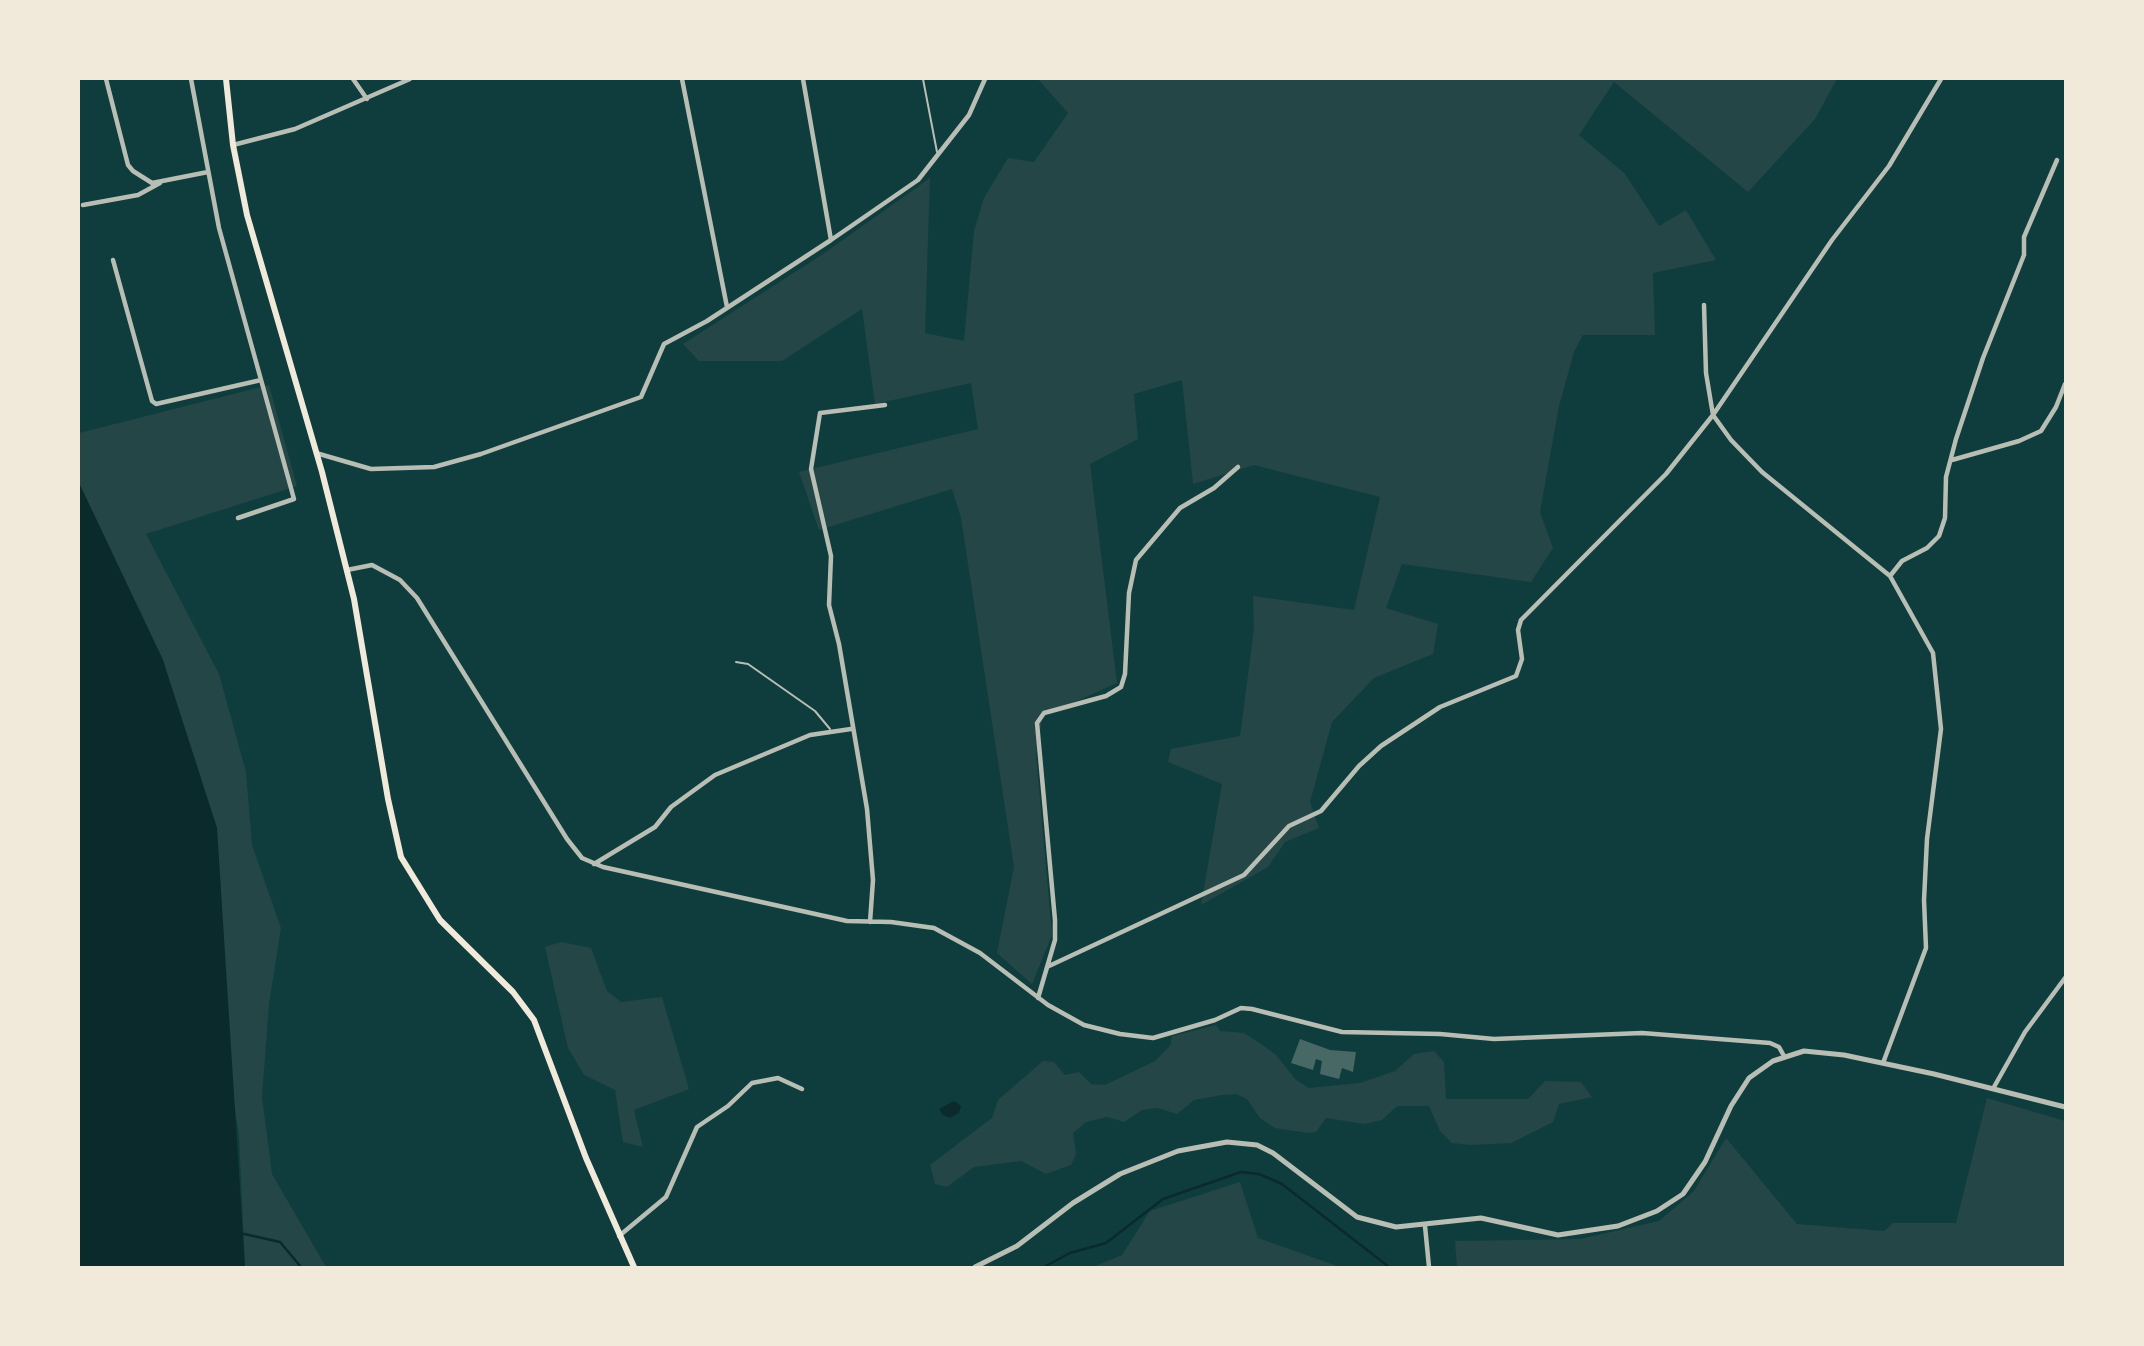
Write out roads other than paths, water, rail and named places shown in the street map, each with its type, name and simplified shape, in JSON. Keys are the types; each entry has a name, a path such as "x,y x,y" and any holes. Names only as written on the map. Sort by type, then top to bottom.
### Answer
{"main road":[{"path":"226,79 233,145 247,215 316,453 354,599 388,799 401,857 440,920 506,984 534,1020 619,1236 634,1267"}],"street":[{"path":"106,79 128,165 144,180 161,182"},
{"path":"191,79 219,228 294,499 238,518"},
{"path":"353,79 366,99"},
{"path":"233,145 295,128 411,79"},
{"path":"682,79 727,307"},
{"path":"803,79 831,240"},
{"path":"316,453 371,469 434,467 481,454 641,397 664,344 727,307 904,192 938,157 969,115 985,79"},
{"path":"1049,966 1244,875 1289,825 1321,811 1359,766 1381,746 1440,707 1516,676 1522,659 1518,630 1521,620 1666,474 1713,415 1832,240 1889,166 1941,79"},
{"path":"1890,576 1902,561 1927,548 1940,536 1945,518 1947,477 1983,358 2024,255 2024,237 2057,160"},
{"path":"83,205 138,195 161,182 208,172"},
{"path":"113,260 152,401 156,404 261,380"},
{"path":"1704,305 1706,373 1713,415 1731,440 1762,472 1890,576 1933,653 1941,729 1924,887 1926,948 1882,1063"},
{"path":"1951,461 2019,441 2041,431 2065,384"},
{"path":"870,922 873,880 867,809 851,729 839,643 828,605 831,556 811,469 820,413 884,405"},
{"path":"1038,998 1055,940 1055,920 1037,723 1044,713 1107,696 1121,687 1125,674 1129,593 1136,561 1180,508 1214,488 1238,467"},
{"path":"347,570 372,565 400,580 417,598 567,839 582,858 594,864 847,921 934,928 980,953 1038,998 1084,1025 1120,1034 1153,1038 1215,1020 1241,1008 1342,1032 1440,1034 1494,1039 1642,1033 1770,1043 1779,1046 1784,1056"},
{"path":"594,864 655,827 671,807 715,775 810,735 851,729"},
{"path":"1994,1087 2025,1032 2065,978"},
{"path":"975,1267 1017,1247 1109,1179 1148,1161 1206,1144 1257,1146 1289,1165 1357,1217 1396,1227 1481,1218 1558,1235 1596,1230 1645,1217 1683,1194 1705,1162 1740,1090 1760,1069 1784,1056 1819,1052 1882,1063 1994,1087 2065,1107"},
{"path":"619,1236 666,1197 697,1127 728,1106 752,1083 778,1078 802,1089"},
{"path":"1425,1226 1429,1267"}],"lane":[{"path":"923,79 938,157"},
{"path":"736,662 748,664 815,711 833,733"}],"waterway":[{"path":"1044,1267 1070,1253 1106,1243 1163,1199 1241,1172 1259,1174 1282,1184 1389,1267"},
{"path":"240,1233 280,1242 301,1267"}]}
